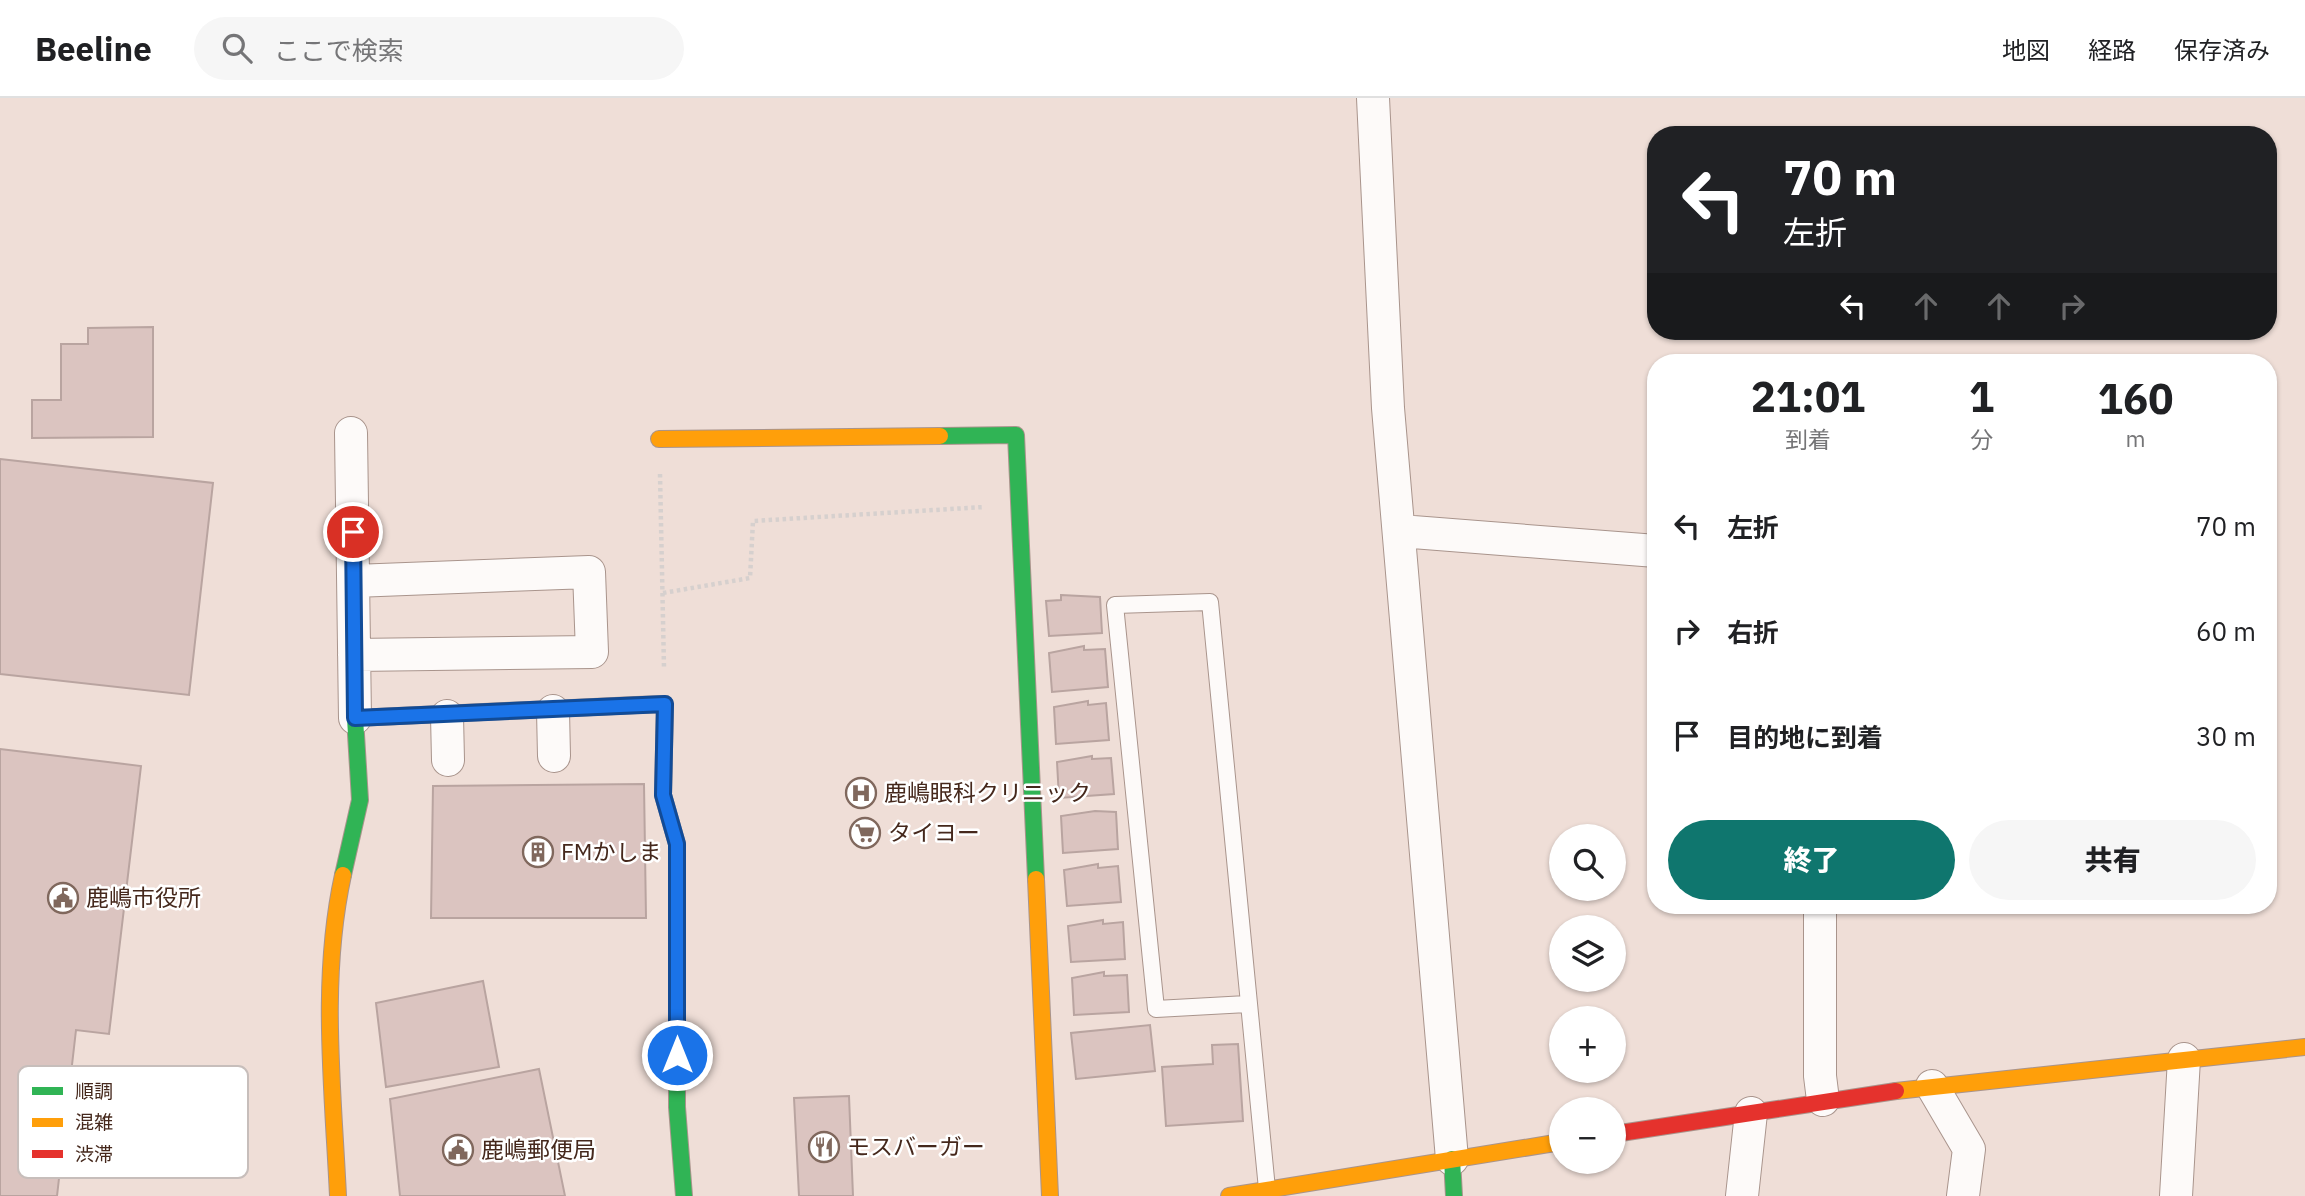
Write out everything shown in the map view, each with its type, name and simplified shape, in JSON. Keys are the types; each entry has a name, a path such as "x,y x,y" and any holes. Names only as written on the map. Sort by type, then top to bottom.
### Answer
{"street":[{"path":"1373,98 1388,408 1401,531 1454,1196"},
{"path":"338,1196 330,1014 332,925 360,800 355,718 351,433"},
{"path":"659,439 1016,435 1050,1196"},
{"path":"1401,531 1647,550"},
{"path":"354,582 589,572 593,652 354,655"},
{"path":"355,718 447,716 665,704 663,795 677,844 677,1107 684,1196"},
{"path":"553,711 554,755"},
{"path":"447,716 448,760"},
{"path":"1820,914 1820,1076 1823,1100"},
{"path":"1626,1132 1751,1114 1823,1100 1932,1086 2305,1048"},
{"path":"2176,1196 2184,1059"},
{"path":"1932,1086 1969,1150 1963,1196"},
{"path":"1742,1196 1751,1114"},
{"path":"1229,1196 1268,1192 1549,1144"}],"lane":[{"path":"1247,1004 1156,1009 1115,605 1210,602 1247,1004 1268,1192"}],"path":[{"path":"659,439 665,704"},
{"path":"663,593 750,578 753,521 1019,505"}],"building":[{"path":"153,327 153,437 32,438 32,400 61,400 61,344 88,344 88,328"},
{"path":"0,459 213,483 189,695 0,674"},
{"path":"1061,595 1100,597 1102,633 1049,636 1046,601 1061,600"},
{"path":"1084,646 1084,650 1105,649 1108,687 1052,692 1049,653"},
{"path":"1088,701 1088,705 1106,703 1109,740 1056,744 1054,707"},
{"name":"鹿嶋市役所","path":"0,749 141,766 109,1034 76,1030 72,1066 18,1066 18,1178 59,1178 57,1196 0,1196"},
{"path":"1092,756 1092,759 1111,758 1114,794 1059,798 1057,762"},
{"name":"FMかしま","path":"644,784 646,918 431,918 433,786"},
{"path":"1095,811 1116,812 1118,849 1063,853 1061,816"},
{"path":"1098,864 1098,868 1118,866 1121,902 1067,906 1064,870"},
{"path":"1103,920 1103,924 1123,922 1125,959 1071,962 1068,926"},
{"path":"1104,972 1104,976 1127,975 1129,1012 1074,1015 1072,978"},
{"path":"483,981 499,1067 386,1087 376,1003"},
{"path":"1150,1025 1155,1071 1076,1079 1071,1033"},
{"path":"1238,1044 1243,1121 1166,1126 1162,1067 1213,1064 1212,1045"},
{"path":"539,1069 565,1196 400,1196 390,1099"},
{"name":"モスバーガー","path":"849,1096 853,1196 799,1196 794,1098"}],"traffic: fast":[{"path":"940,436 1016,435 1036,879"},
{"path":"343,875 360,800 355,718 636,705"},
{"path":"677,1029 677,1107 684,1196"},
{"path":"1452,1159 1454,1196"}],"traffic: slow":[{"path":"659,439 940,436"},
{"path":"636,705 665,704 663,795 677,844 677,1029"},
{"path":"338,1196 331,1075 330,994 336,915 343,875"},
{"path":"1036,879 1050,1196"},
{"path":"1896,1091 2305,1047"},
{"path":"1229,1196 1549,1144"}],"traffic: jam":[{"path":"1626,1132 1896,1091"}],"place":[{"name":"鹿嶋眼科クリニック","path":"861,793"},
{"name":"タイヨー","path":"865,833"},
{"name":"FMかしま","path":"538,852"},
{"name":"鹿嶋市役所","path":"63,898"},
{"name":"モスバーガー","path":"824,1147"},
{"name":"鹿嶋郵便局","path":"458,1150"}],"route":[{"path":"353,532 355,718 447,716 665,704 663,795 677,844 677,1055"}]}
